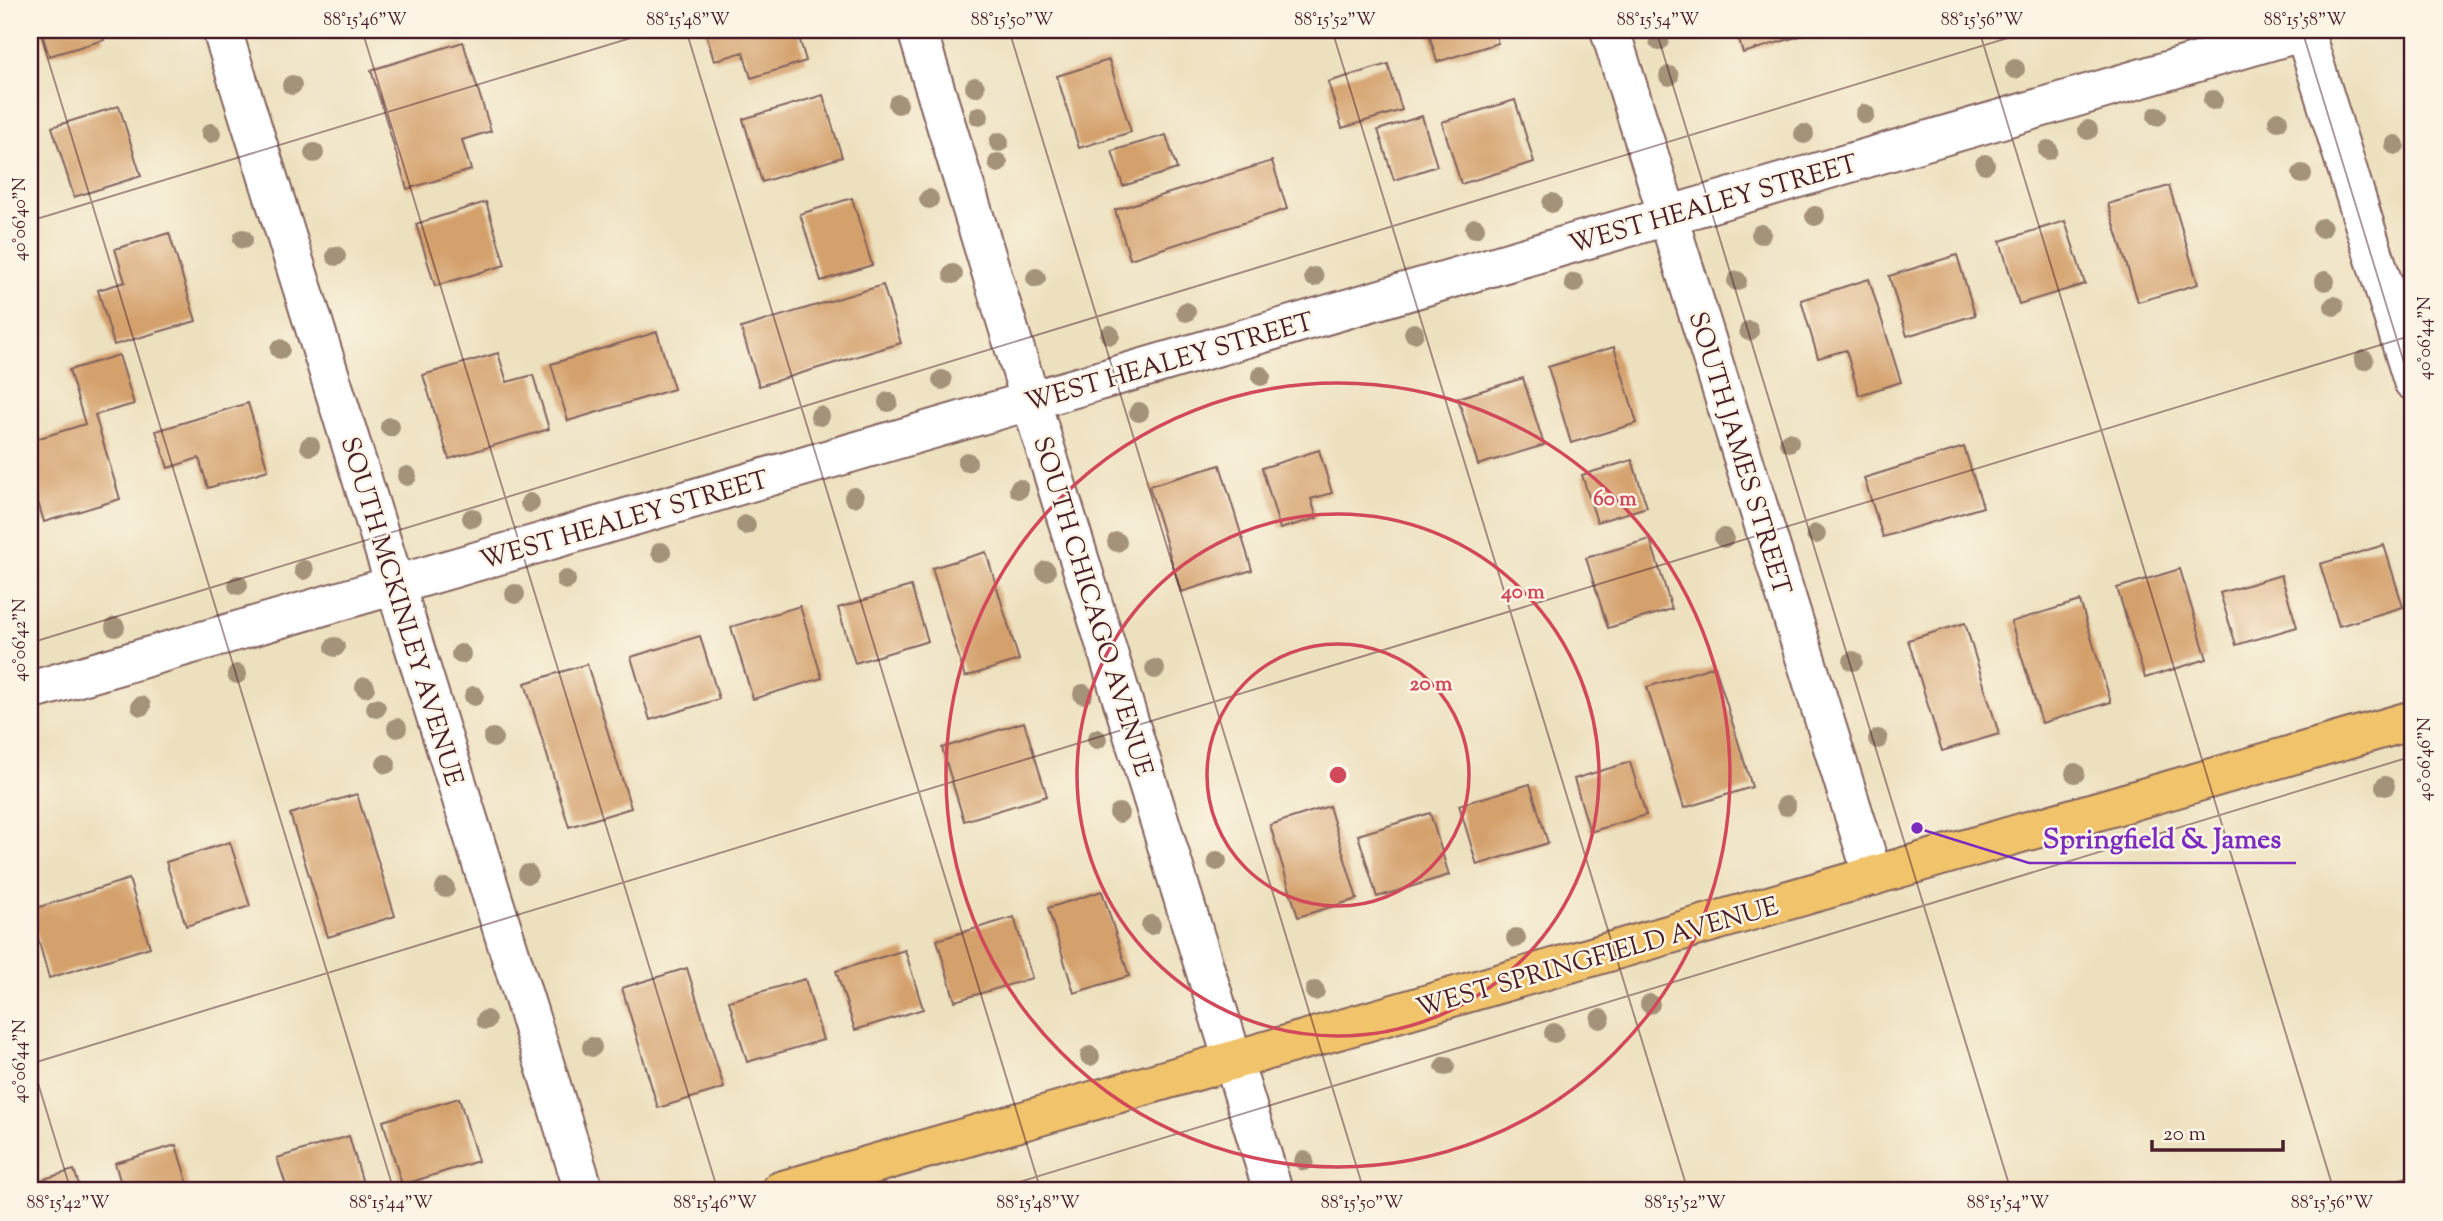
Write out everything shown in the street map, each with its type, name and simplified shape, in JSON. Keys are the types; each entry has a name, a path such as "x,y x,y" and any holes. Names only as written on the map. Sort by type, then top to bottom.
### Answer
{"main road":[{"name":"WEST SPRINGFIELD AVENUE","path":"780,1191 2413,720"}],"street":[{"name":"SOUTH MCKINLEY AVENUE","path":"222,30 584,1191"},
{"name":"SOUTH CHICAGO AVENUE","path":"917,30 1272,1191"},
{"name":"SOUTH JAMES STREET","path":"1610,30 1873,876"},
{"name":"WEST HEALEY STREET","path":"30,691 2305,30"},
{"path":"2305,30 2413,381"}],"building":[{"path":"41,30 101,30 104,40 49,56"},
{"path":"705,30 797,30 806,61 751,78 743,52 714,61"},
{"path":"1428,30 1494,30 1498,43 1437,62"},
{"path":"1736,30 1801,30 1803,35 1743,53"},
{"path":"463,42 491,131 462,140 471,170 407,189 371,70"},
{"path":"1109,60 1131,132 1079,148 1057,76"},
{"path":"1388,64 1402,110 1342,128 1328,82"},
{"path":"823,95 842,157 762,182 743,119"},
{"path":"1515,100 1534,162 1461,184 1442,122"},
{"path":"119,106 141,176 74,197 52,127"},
{"path":"1422,116 1437,166 1394,180 1378,130"},
{"path":"1166,135 1177,169 1123,186 1112,151"},
{"path":"1272,161 1287,209 1130,259 1115,210"},
{"path":"2169,186 2198,284 2138,302 2108,204"},
{"path":"852,198 872,265 821,281 800,214"},
{"path":"486,202 505,265 435,286 416,224"},
{"path":"2065,221 2085,284 2019,304 2000,241"},
{"path":"169,233 196,321 114,345 98,290 125,282 115,249"},
{"path":"1957,255 1975,315 1907,336 1889,276"},
{"path":"1869,279 1901,382 1859,395 1846,350 1818,358 1801,300"},
{"path":"883,285 901,343 759,386 741,328"},
{"path":"657,332 674,389 568,421 551,364"},
{"path":"1614,347 1637,423 1571,443 1548,367"},
{"path":"498,353 507,382 533,375 549,429 449,459 423,375"},
{"path":"119,355 134,404 95,415 120,499 44,522 30,475 30,441 85,424 69,370"},
{"path":"1523,378 1544,445 1478,465 1458,398"},
{"path":"248,403 268,470 208,488 199,458 168,468 156,431"},
{"path":"1964,447 1983,507 1883,537 1864,478"},
{"path":"1319,450 1332,493 1311,499 1317,518 1280,529 1262,468"},
{"path":"1632,460 1647,507 1597,522 1582,475"},
{"path":"1220,465 1252,570 1181,592 1149,486"},
{"path":"1650,539 1672,609 1608,628 1586,558"},
{"path":"2384,545 2403,607 2339,626 2320,564"},
{"path":"986,552 1019,660 965,677 932,568"},
{"path":"2180,569 2207,659 2145,678 2117,588"},
{"path":"2281,575 2297,627 2236,645 2220,593"},
{"path":"911,586 928,641 855,663 838,608"},
{"path":"2080,601 2111,702 2042,723 2011,622"},
{"path":"800,606 822,678 753,699 731,627"},
{"path":"1965,623 1999,734 1942,751 1908,640"},
{"path":"700,636 719,699 650,720 631,657"},
{"path":"587,664 631,808 569,827 525,683"},
{"path":"1715,666 1752,787 1684,808 1647,687"},
{"path":"1024,722 1047,796 964,821 942,748"},
{"path":"1630,762 1646,815 1590,832 1574,779"},
{"path":"1530,784 1548,843 1477,865 1459,805"},
{"path":"357,794 395,916 328,937 290,814"},
{"path":"1329,806 1357,899 1298,917 1270,825"},
{"path":"1430,813 1449,875 1377,897 1358,835"},
{"path":"230,842 250,906 186,926 166,862"},
{"path":"129,879 150,947 49,978 30,910"},
{"path":"1102,891 1129,976 1074,993 1048,908"},
{"path":"1014,917 1032,978 955,1001 937,940"},
{"path":"905,950 923,1009 855,1030 836,971"},
{"path":"687,968 724,1088 658,1108 622,988"},
{"path":"805,979 823,1040 747,1062 729,1001"},
{"path":"459,1098 478,1161 402,1185 383,1121"},
{"path":"349,1136 365,1190 288,1191 277,1158"},
{"path":"176,1145 190,1191 123,1191 115,1163"},
{"path":"74,1170 81,1191 30,1191 30,1183"}],"place":[{"name":"Springfield & James","path":"1917,828"}]}
